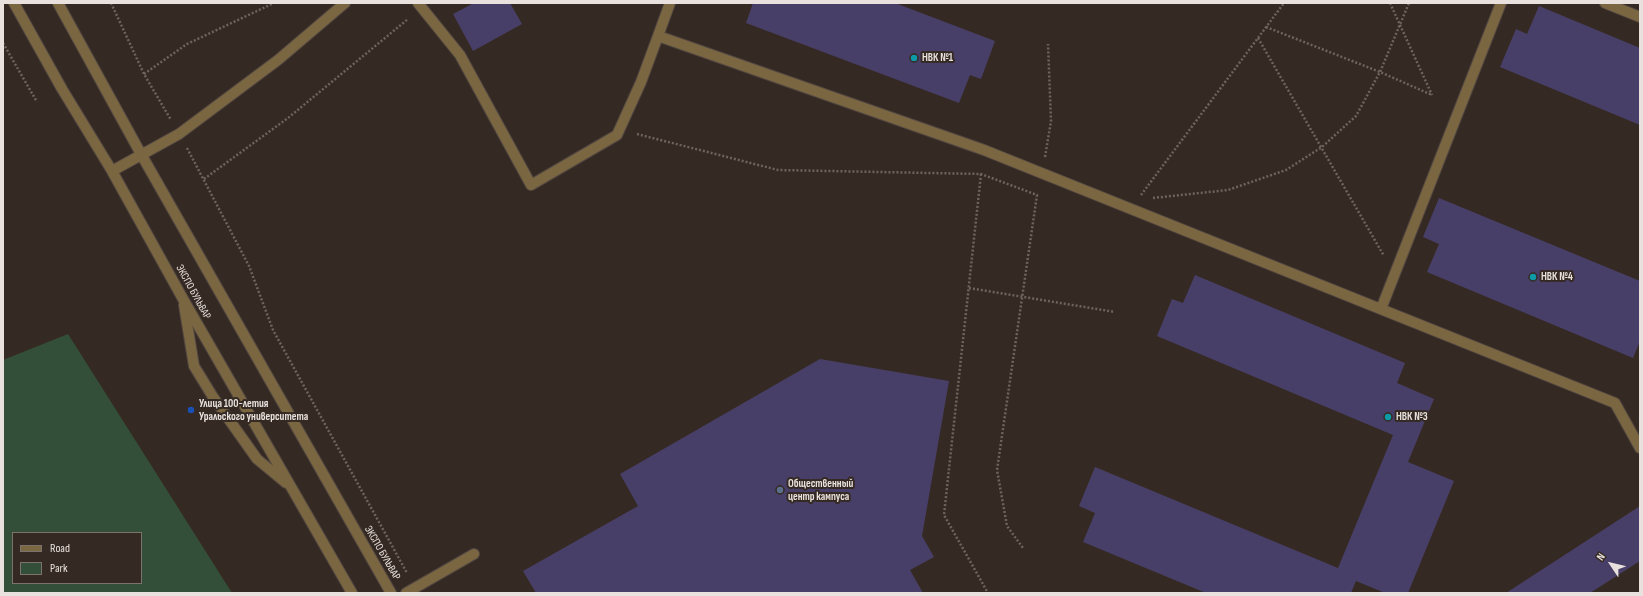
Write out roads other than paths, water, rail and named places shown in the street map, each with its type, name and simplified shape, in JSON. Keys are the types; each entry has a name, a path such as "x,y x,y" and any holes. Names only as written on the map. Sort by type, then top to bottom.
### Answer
{"street":[{"name":"ЭКСПО БУЛЬВАР","path":"14,3 62,89 112,171 183,299 352,593"},
{"name":"ЭКСПО БУЛЬВАР","path":"58,3 141,154 391,593"},
{"path":"62,3 68,21"},
{"path":"112,171 179,134 278,60 345,3"},
{"path":"419,5 460,55 530,185 616,135 641,82 670,3"},
{"path":"1381,309 1501,3"},
{"path":"1605,3 1640,17"},
{"path":"658,36 984,150 1615,403 1640,448"},
{"path":"183,299 194,366 213,397 257,459 291,486"},
{"path":"410,590 474,554"}],"place":[{"name":"НВК №1","path":"914,58"},
{"name":"НВК №4","path":"1533,277"},
{"name":"Улица 100-летия Уральского университета","path":"191,410"},
{"name":"НВК №3","path":"1388,417"},
{"name":"Общественный центр кампуса","path":"780,490"}]}
